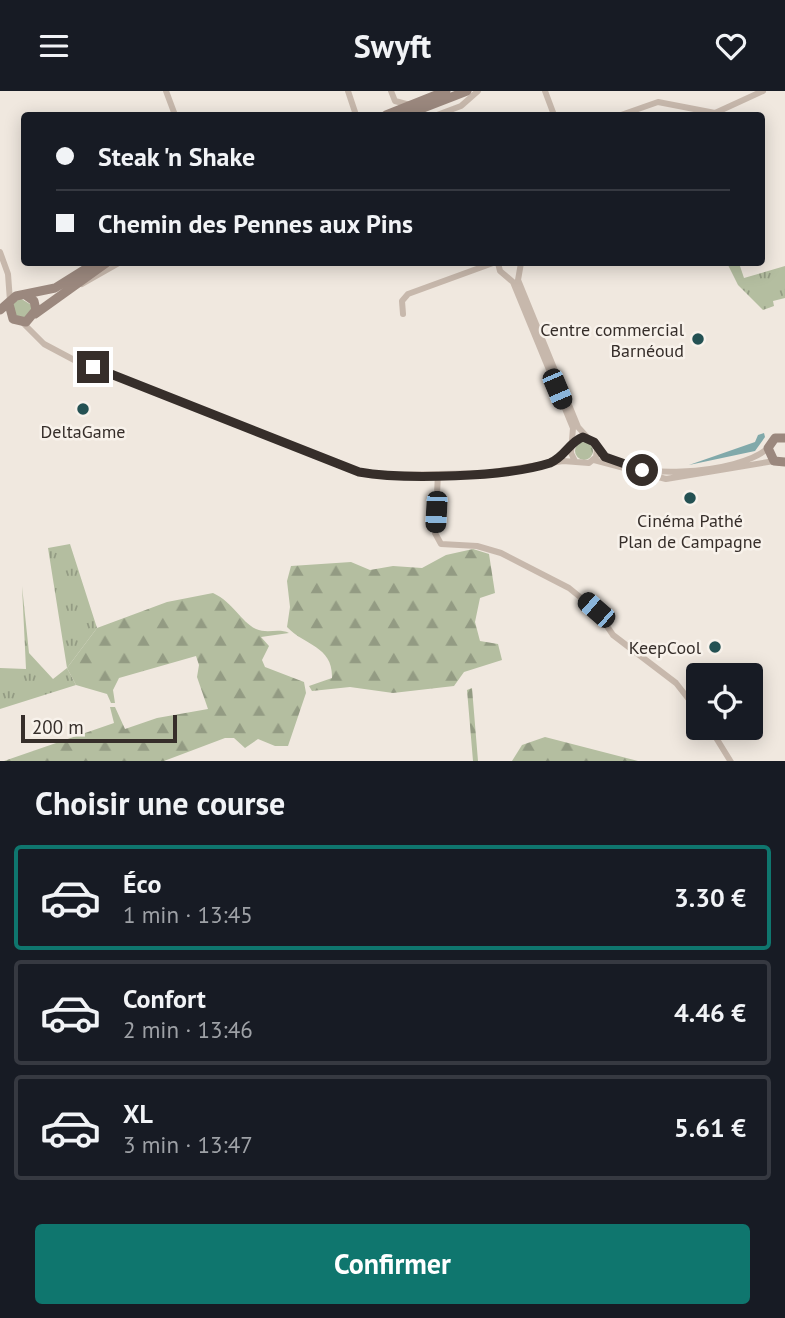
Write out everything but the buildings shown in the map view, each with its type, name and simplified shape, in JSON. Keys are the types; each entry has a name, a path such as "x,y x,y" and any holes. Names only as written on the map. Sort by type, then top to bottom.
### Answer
{"main road":[{"path":"394,112 446,91"},
{"path":"413,112 467,91"},
{"path":"0,310 23,295 55,288 90,266"},
{"path":"0,321 18,321 34,315 102,266"},
{"path":"23,295 34,301 34,315"},
{"path":"10,303 18,321"},
{"path":"783,436 772,440 768,448 774,461 785,462"}],"street":[{"path":"166,91 175,112"},
{"path":"348,91 355,112"},
{"path":"391,91 395,101 411,105"},
{"path":"453,112 478,91"},
{"path":"717,112 763,91"},
{"path":"546,93 554,112"},
{"path":"630,112 658,102 710,112"},
{"path":"0,252 9,283 10,303"},
{"path":"61,293 113,266"},
{"path":"403,314 402,301 408,294 488,266"},
{"path":"497,266 509,276 573,428 575,461"},
{"path":"509,276 517,273 520,266"},
{"path":"517,273 578,427 605,457 651,472 669,474 753,458 768,448"},
{"path":"9,283 23,295"},
{"path":"34,315 34,335"},
{"path":"18,321 34,335 76,361 350,469 379,475 507,471 554,461 584,464 594,460 666,479 774,461"},
{"path":"554,461 586,437"},
{"path":"594,460 597,448"},
{"path":"438,474 435,533 440,544 477,546 501,552 569,588 596,610 613,635 676,683 686,696"},
{"path":"718,740 731,761"}],"green space":[{"path":"728,266 740,266 744,278 785,266 785,298 773,301 774,306 763,310 738,285"},
{"path":"20,298 33,306 27,319 16,317 13,304"},
{"path":"584,442 590,445 593,451 590,457 584,460 578,457 575,451 578,445"},
{"path":"70,544 97,628 67,668 48,548"},
{"path":"473,549 489,554 495,593 480,598 475,622 480,641 498,644 502,660 464,672 454,686 393,693 350,687 312,691 309,686 332,678 331,667 323,653 287,627 290,607 287,581 291,566 351,562 370,570 393,566 422,568 446,555"},
{"path":"22,586 29,653 53,679 67,668 76,685 0,709 0,668 26,669"},
{"path":"213,593 256,629 289,633 261,637 269,646 262,660 265,667 304,682 306,693 288,746 275,746 258,739 245,748 234,738 225,738 164,761 4,761 114,723 110,707 115,707 125,729 157,718 208,709 197,677 199,665 196,656 119,678 113,690 115,703 111,703 107,694 76,685 67,668 97,628 167,602"},
{"path":"472,688 478,761 473,761 467,690"},
{"path":"545,737 638,761 512,761 522,745"}],"water":[{"path":"764,433 765,437 755,451 689,465 755,442 758,435"}],"place":[{"name":"Centre commercial Barnéoud","path":"698,339"},
{"name":"DeltaGame","path":"83,409"},
{"name":"Cinéma Pathé Plan de Campagne","path":"690,498"},
{"name":"KeepCool","path":"715,647"}],"route":[{"path":"93,367 359,472 406,475 487,473 528,468 558,459 571,449 575,441 583,437 594,442 601,455 642,470"}]}
